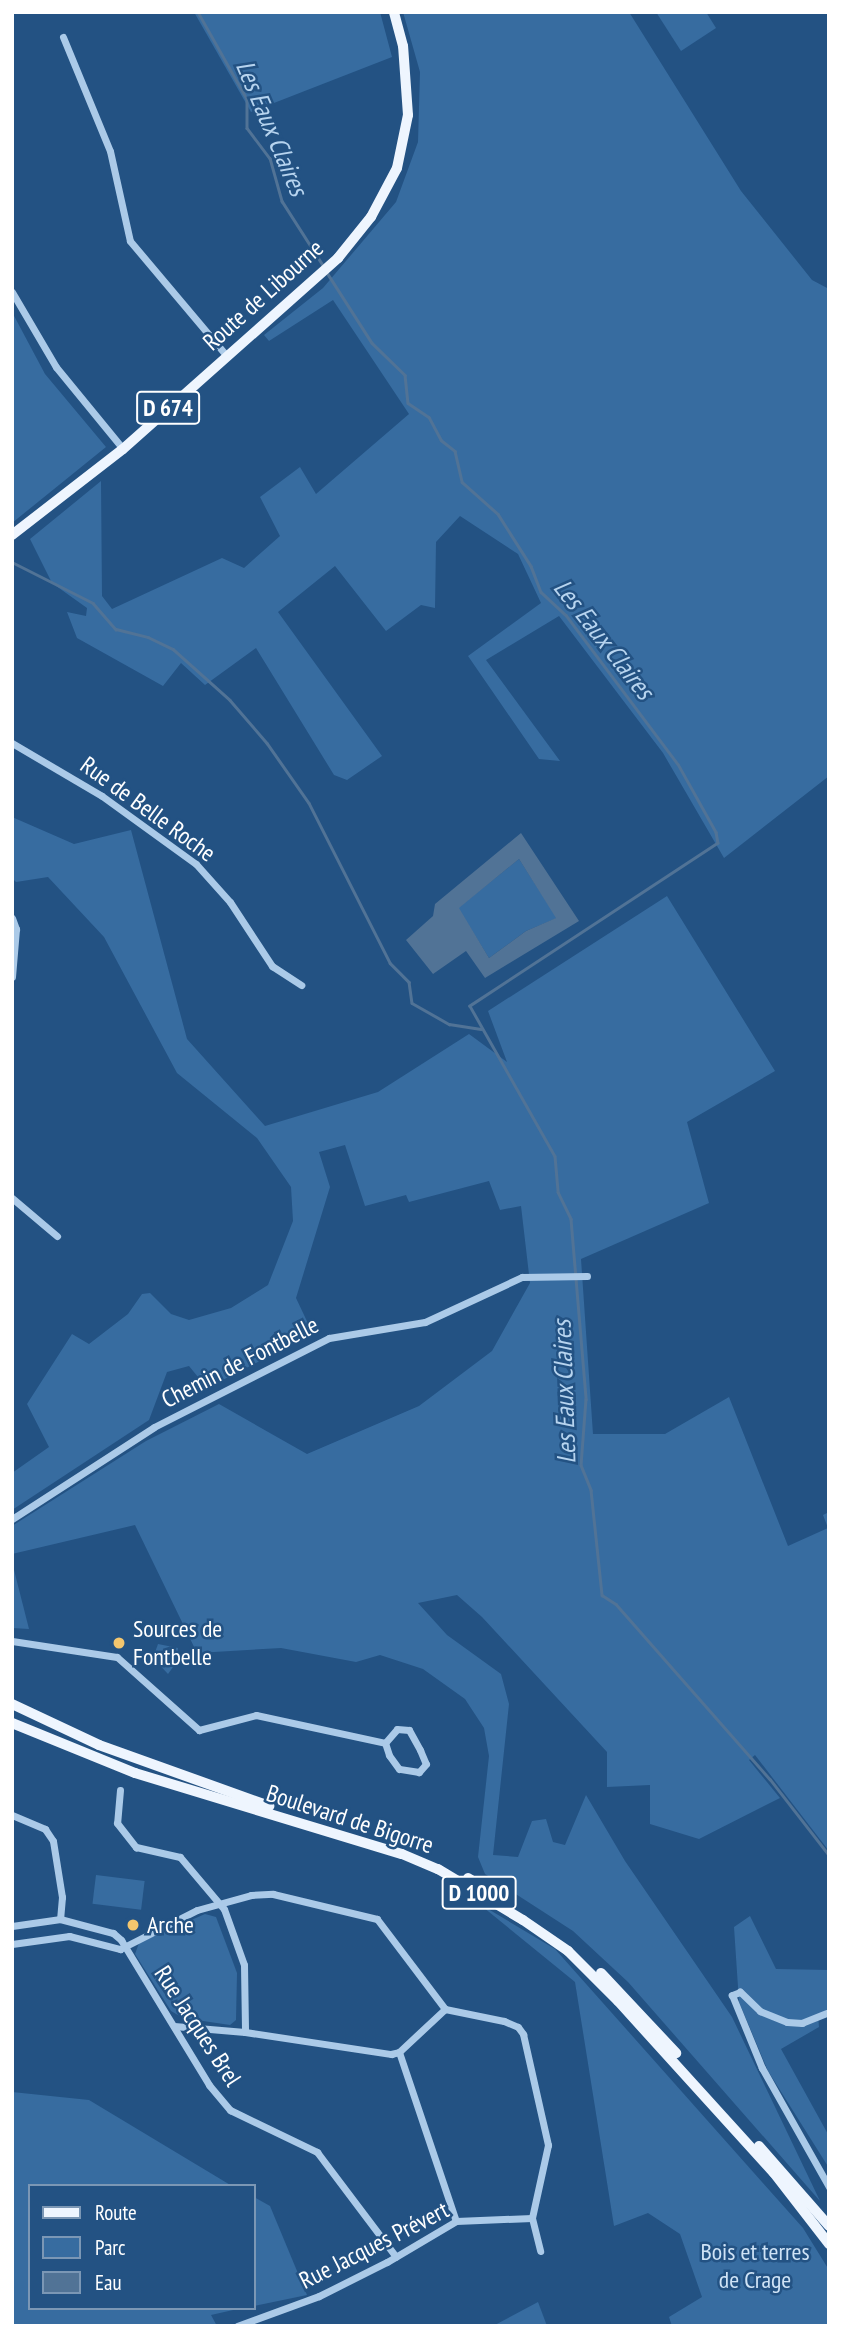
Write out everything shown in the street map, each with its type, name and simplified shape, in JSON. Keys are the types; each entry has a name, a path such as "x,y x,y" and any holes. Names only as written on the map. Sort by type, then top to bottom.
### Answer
{"main road":[{"name":"Route de Libourne","path":"12,535 123,449 332,263 371,216 397,168 404,141 408,89 394,12"},
{"name":"Boulevard de Bigorre","path":"12,1704 192,1781 433,1860 530,1916 575,1950 627,1999 829,2226"},
{"name":"Boulevard de Bigorre","path":"12,1723 135,1773 402,1854 438,1869 523,1920 568,1951 618,2001 774,2173 829,2244"}],"street":[{"path":"62,37 110,151 130,241 227,356"},
{"path":"12,292 55,367 123,449"},
{"name":"Rue de Belle Roche","path":"12,743 102,796 196,864 230,902 272,966 302,985"},
{"path":"12,918 16,929 12,976"},
{"path":"12,1198 57,1236"},
{"name":"Chemin de Fontbelle","path":"12,1519 154,1427 329,1338 425,1322 522,1277 584,1276"},
{"path":"12,1641 117,1657 199,1730 256,1715 384,1742 400,1769 414,1773 424,1768 409,1730 397,1729 384,1742"},
{"path":"121,1790 117,1823 136,1847 180,1857 219,1903 244,1965 245,2032"},
{"path":"12,1815 45,1829 53,1841 62,1897 60,1919"},
{"path":"12,1944 69,1936 114,1950 219,1903 273,1894 368,1914 384,1926 444,2009 503,2021 518,2027 523,2034 548,2145 532,2218 540,2251"},
{"path":"12,1927 60,1919 113,1933 124,1947"},
{"name":"Rue Jacques Brel","path":"124,1947 209,2085 230,2109 317,2152 396,2257"},
{"path":"829,2012 802,2023 787,2022 760,2011 735,1991 732,2002 762,2068 829,2187"},
{"path":"399,2052 444,2009"},
{"path":"174,2026 245,2032 399,2052"},
{"path":"399,2052 456,2221"},
{"name":"Rue Jacques Prévert","path":"237,2326 319,2296 396,2257 456,2221 532,2218"}],"green space":[{"path":"194,12 380,12 392,57 251,112"},
{"path":"403,12 629,12 741,191 812,280 829,289 829,776 724,858 663,753 559,616 486,660 560,761 539,759 468,656 541,603 518,554 460,516 436,542 435,608 421,605 386,631 335,566 278,612 382,756 347,780 334,775 256,648 205,685 181,663 163,686 77,638 67,612 86,616 87,608 52,583 30,539 101,481 102,596 112,609 222,558 244,568 280,536 260,497 300,467 316,494 409,414 333,300 269,341 264,335 323,288 396,202 418,142 420,72"},
{"path":"656,12 706,12 716,28 681,51"},
{"path":"12,312 45,374 106,447 12,523"},
{"path":"12,817 74,844 131,830 187,1039 265,1126 378,1092 469,1034 507,1062 488,1011 667,896 775,1071 687,1122 709,1203 581,1259 593,1434 665,1434 729,1397 788,1546 828,1528 823,1515 829,1512 829,1851 755,1755 749,1760 780,1798 699,1839 650,1824 650,1785 607,1787 607,1752 482,1617 457,1595 418,1603 447,1635 501,1674 509,1704 493,1855 518,1857 532,1821 546,1819 553,1842 565,1845 586,1795 625,1861 732,2017 820,2201 628,1982 573,1931 485,1874 478,1857 489,1756 484,1728 465,1699 423,1669 380,1655 356,1662 281,1648 197,1653 135,1525 12,1554 12,1526 146,1441 219,1404 307,1454 419,1406 492,1351 530,1283 521,1206 500,1210 489,1181 409,1202 406,1195 365,1206 345,1145 319,1152 330,1187 296,1298 313,1334 207,1388 189,1366 167,1372 149,1420 12,1510 12,1473 49,1447 27,1404 72,1334 89,1344 128,1314 142,1294 150,1293 171,1314 189,1320 231,1308 268,1285 293,1221 291,1187 257,1138 177,1073 104,937 48,877 16,882 12,878"},
{"path":"519,859 557,918 526,931 489,958 458,908"},
{"path":"12,1562 29,1629 12,1628"},
{"path":"158,1644 178,1648 176,1663 168,1674 153,1658"},
{"path":"96,1875 145,1881 141,1910 92,1904"},
{"name":"Bois et terres de Crage","path":"478,1903 555,1949 803,2228 829,2270 829,2326 672,2326 669,2317 702,2297 680,2234 648,2213 614,2226 575,1982"},
{"path":"205,1914 216,1917 237,1973 236,2020 230,2025 183,2018 171,2011 135,1954 139,1943"},
{"path":"750,1916 776,1969 829,1970 829,2008 818,2015 819,2027 781,2049 829,2136 829,2168 768,2071 739,2002 734,1927"},
{"path":"12,2092 89,2100 229,2184 28,2184 28,2310 233,2310 211,2315 217,2326 12,2326"},
{"path":"256,2198 270,2206 307,2295 256,2306"},
{"path":"538,2302 547,2326 493,2326"}],"water":[{"path":"521,833 579,921 485,978 466,951 433,974 406,940 433,916 435,904","holes":["519,859 556,918 526,931 489,958 459,908"]}],"waterway":[{"name":"Les Eaux Claires","path":"198,12 247,99 247,128 270,158 282,201 323,265"},
{"name":"Les Eaux Claires","path":"326,271 372,343 405,375 408,403 429,417 441,440 455,451 462,482 498,514 531,566 541,592 566,615 678,764 716,832 718,843 470,1006 555,1156 558,1192 571,1219 586,1399 581,1465 591,1490 602,1595 616,1604 770,1779 829,1855"},
{"name":"Les Eaux Claires","path":"12,562 93,603 116,629 148,637 173,649 230,700 267,743 309,803 390,963 409,982 412,1003 449,1024 481,1029"}],"place":[{"name":"Sources de Fontbelle","path":"119,1643"},
{"name":"Arche","path":"133,1925"}]}
